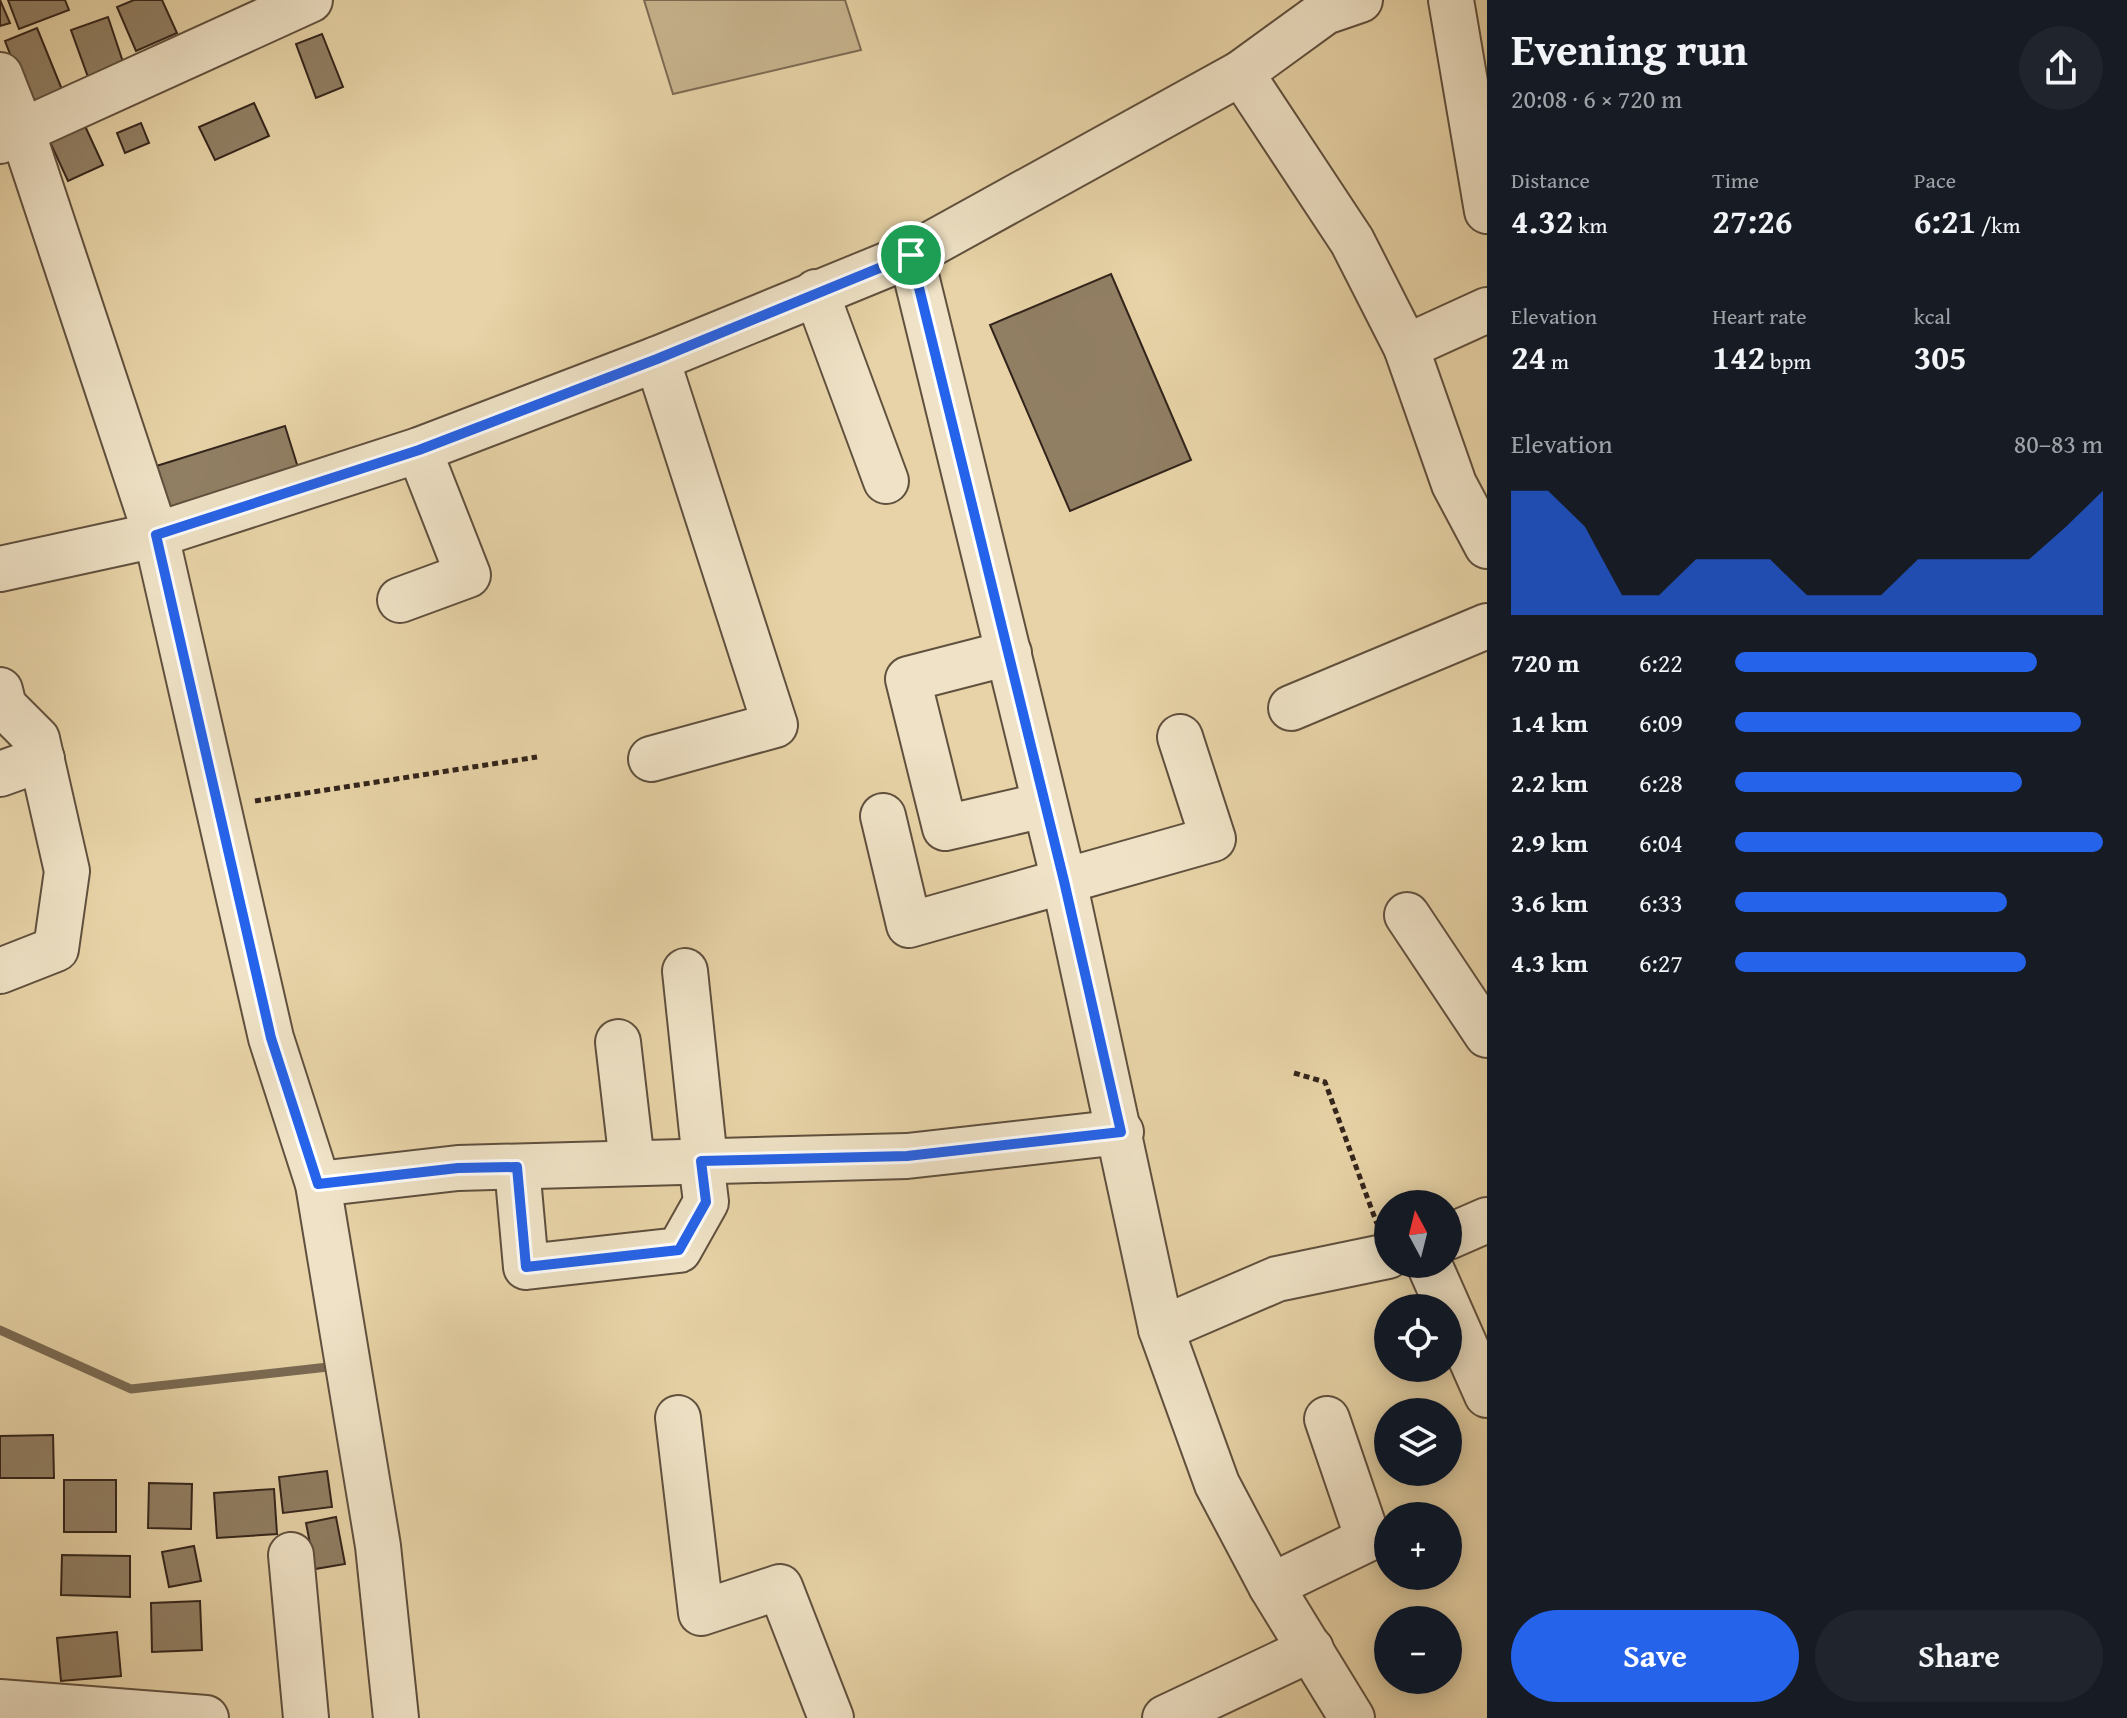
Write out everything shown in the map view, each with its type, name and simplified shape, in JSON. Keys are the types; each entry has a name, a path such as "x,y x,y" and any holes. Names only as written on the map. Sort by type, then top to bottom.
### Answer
{"street":[{"path":"11,136 310,0"},
{"path":"0,569 156,535 419,450 657,359 911,255 1241,73 1325,12 1360,0"},
{"path":"1451,0 1487,211"},
{"path":"1241,73 1352,241 1406,347 1454,484 1487,546"},
{"path":"0,75 11,136 156,535 271,1038 318,1184 378,1546 396,1718"},
{"path":"911,255 1064,881 1121,1132 1161,1329 1217,1484 1271,1586 1311,1649 1352,1700"},
{"path":"816,292 886,481"},
{"path":"1406,347 1487,310"},
{"path":"651,759 775,725 657,359"},
{"path":"400,600 468,575 419,450"},
{"path":"1291,708 1487,626"},
{"path":"1009,653 908,679 945,828 1044,805"},
{"path":"0,690 4,706 37,739 67,871 56,949 0,971"},
{"path":"883,816 909,925 1213,839 1180,737"},
{"path":"0,774 42,759"},
{"path":"1407,915 1487,1035"},
{"path":"517,1167 526,1267 679,1250 706,1202 685,971"},
{"path":"618,1042 632,1163"},
{"path":"318,1184 458,1168 907,1156 1121,1132"},
{"path":"1462,1231 1487,1220"},
{"path":"1161,1329 1277,1279 1374,1244"},
{"path":"1435,1278 1487,1395"},
{"path":"678,1418 701,1613 780,1587 831,1718"},
{"path":"1271,1586 1368,1539 1327,1419"},
{"path":"291,1555 306,1718"},
{"path":"1165,1718 1311,1649"},
{"path":"0,1702 76,1713 206,1718"}],"path":[{"path":"218,806 537,757"},
{"path":"1294,1073 1325,1082 1374,1216"}],"shaded area":[{"path":"644,0 845,0 861,50 673,94"}],"building":[{"path":"0,0 10,23 0,26"},
{"path":"8,0 65,0 69,10 19,29"},
{"path":"134,0 162,0 177,33 136,51 117,7"},
{"path":"108,17 124,65 88,77 71,30"},
{"path":"37,28 63,92 30,105 5,41"},
{"path":"322,34 343,87 316,98 296,44"},
{"path":"254,103 269,136 215,160 199,127"},
{"path":"141,123 149,143 125,153 117,133"},
{"path":"85,126 103,165 68,181 50,142"},
{"path":"1111,274 1191,460 1070,511 990,325"},
{"path":"285,426 300,474 165,516 150,468"},
{"path":"53,1435 54,1478 0,1478 0,1436"},
{"path":"327,1471 332,1507 283,1513 279,1477"},
{"path":"64,1480 116,1480 116,1532 64,1532"},
{"path":"149,1483 192,1484 191,1529 148,1528"},
{"path":"274,1489 277,1534 217,1538 214,1493"},
{"path":"336,1517 345,1564 315,1569 306,1523"},
{"path":"194,1546 201,1581 169,1587 162,1552"},
{"path":"62,1555 130,1556 130,1597 61,1595"},
{"path":"200,1601 202,1650 152,1652 151,1603"},
{"path":"117,1632 121,1676 61,1681 57,1638"}],"waterway":[{"path":"0,1330 131,1389 328,1367"}],"route":[{"path":"911,255 1064,881 1121,1132 907,1156 701,1161 706,1202 679,1250 526,1267 517,1167 458,1168 318,1184 271,1038 156,535 419,450 657,359 911,255"}]}
